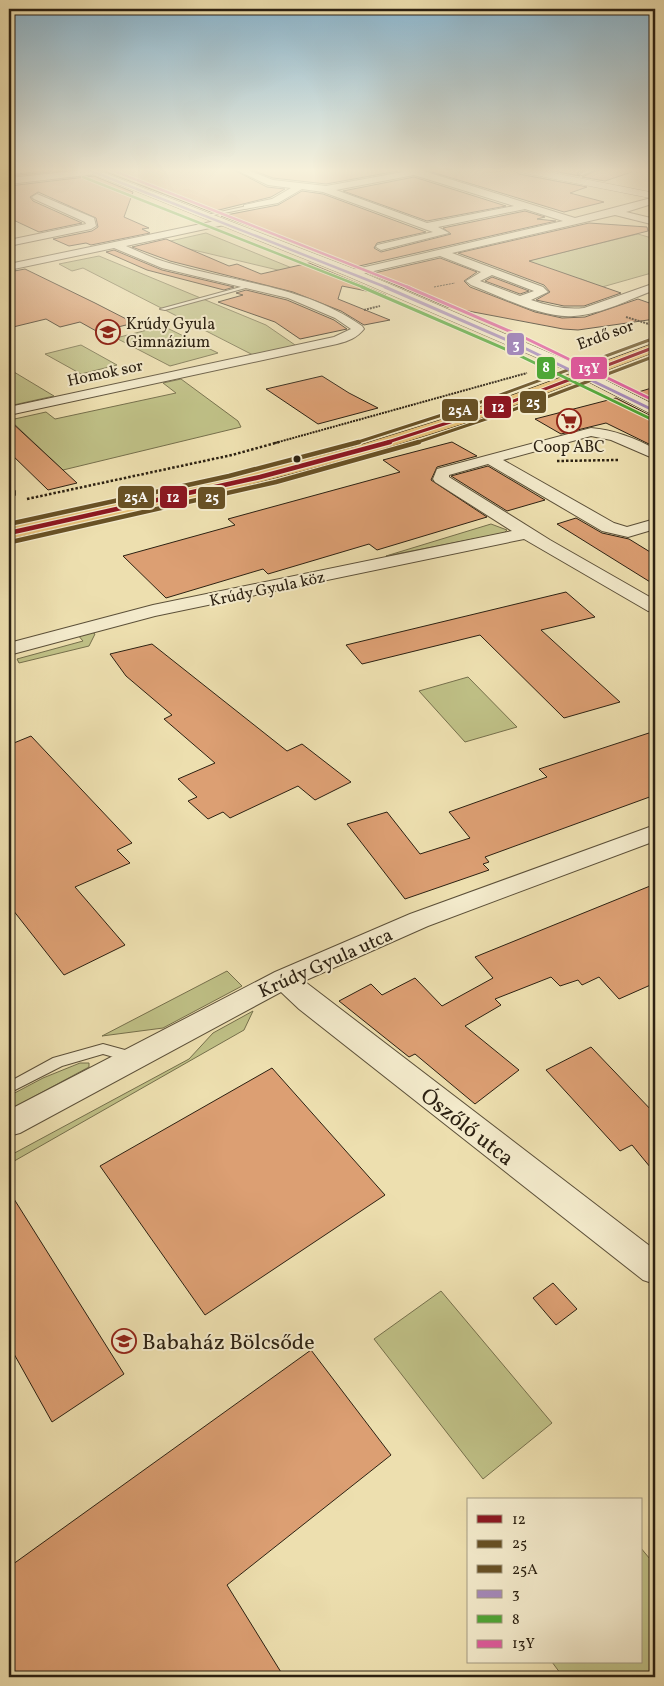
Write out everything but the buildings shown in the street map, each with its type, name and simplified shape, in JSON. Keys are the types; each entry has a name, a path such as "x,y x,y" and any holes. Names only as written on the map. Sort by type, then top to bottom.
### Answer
{"main road":[{"name":"Erdő sor","path":"575,371 655,334"},
{"name":"Erdő sor","path":"575,371 655,347"},
{"path":"9,517 174,482 328,444 395,426 575,371"},
{"path":"9,533 189,494 321,461 418,433 575,371"}],"street":[{"path":"9,267 103,248"},
{"path":"122,248 166,266 250,286"},
{"path":"285,248 352,273 448,314 575,371 655,411"},
{"path":"352,273 458,248"},
{"path":"439,252 539,289 542,292 519,300"},
{"path":"461,260 484,255"},
{"path":"486,269 490,272 472,281 548,310 572,313 586,311 655,286"},
{"name":"Homok sor","path":"9,411 337,340 355,333 358,329 354,325 298,298 250,286"},
{"path":"655,455 607,433 591,432 442,472 441,478 526,533 655,607"},
{"path":"490,459 608,527 628,532 655,524"},
{"name":"Krúdy Gyula köz","path":"9,648 153,611 526,533"},
{"name":"Krúdy Gyula utca","path":"9,1124 284,979 419,920 655,833"},
{"name":"Ószőlő utca","path":"284,979 309,1002 655,1270"}],"lane":[{"path":"163,309 250,286"},
{"path":"9,1088 58,1062 103,1049 133,1058"}],"path":[{"path":"19,501 232,455 528,372"},
{"path":"554,461 621,460"}],"green space":[{"path":"184,248 242,248 324,281"},
{"path":"582,248 655,248 655,272 581,293 594,284 581,279 571,281 519,263"},
{"path":"99,256 266,325 298,347 253,355 83,268 72,271 59,264"},
{"path":"163,326 218,353 170,366 116,338"},
{"path":"81,345 117,365 81,374 45,354"},
{"path":"9,369 54,396 9,406"},
{"path":"181,379 238,421 241,427 63,470 10,420 46,412 55,419 176,393 163,383"},
{"path":"491,524 507,530 504,533 386,556"},
{"path":"92,632 95,634 89,646 19,663 17,659 83,641 77,634"},
{"path":"468,677 517,727 465,742 419,691"},
{"path":"227,971 242,986 163,1028 102,1036"},
{"path":"253,1011 244,1030 9,1164 9,1156 189,1059 213,1033"},
{"path":"80,1063 89,1063 89,1067 9,1110 9,1096 43,1078"},
{"path":"441,1291 552,1423 483,1479 374,1339"},
{"path":"642,1549 655,1565 655,1677 563,1677 553,1664 642,1664"}],"transit line":[{"name":"8","path":"265,248 441,320 582,384 651,419"},
{"name":"3","path":"288,248 445,312 586,376 655,411"},
{"name":"13Y","path":"311,248 521,336 655,401"},
{"name":"25A","path":"9,524 229,476 359,442 470,406 652,339"},
{"name":"12","path":"9,533 210,489 410,436 533,394 655,347"},
{"name":"25","path":"11,542 232,493 363,459 474,423 655,356"}],"place":[{"name":"Krúdy Gyula Gimnázium","path":"108,332"},
{"name":"Coop ABC","path":"569,421"},
{"name":"Babaház Bölcsőde","path":"124,1341"}]}
